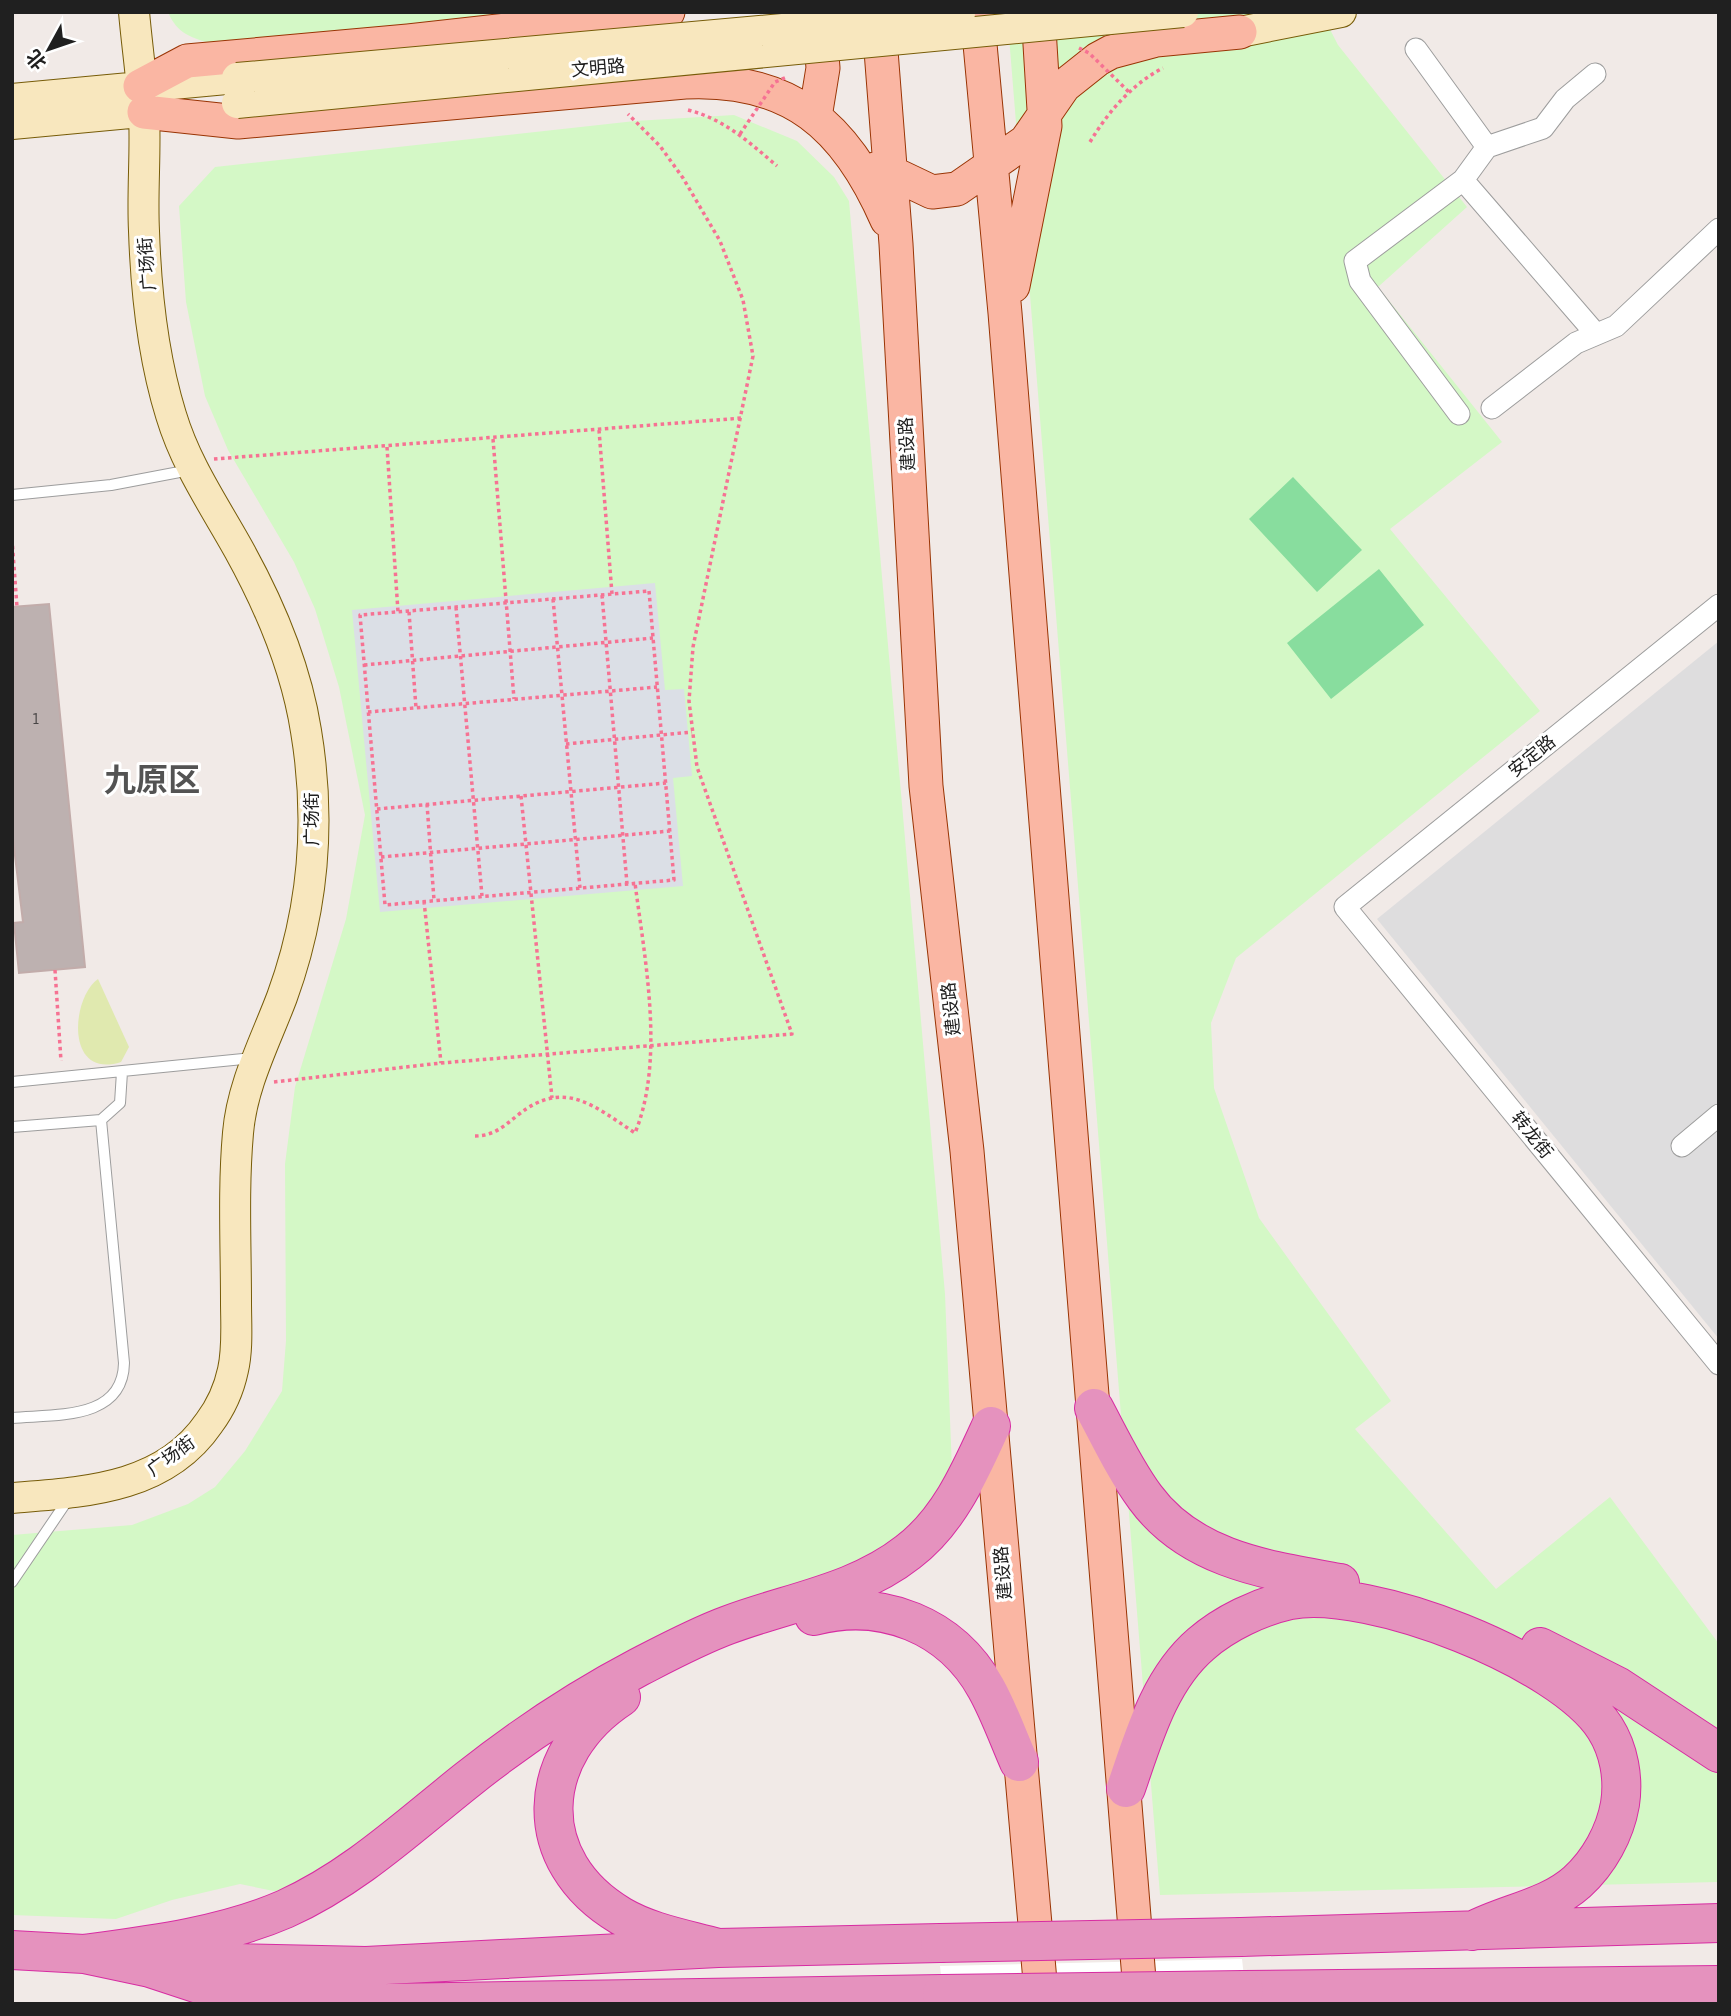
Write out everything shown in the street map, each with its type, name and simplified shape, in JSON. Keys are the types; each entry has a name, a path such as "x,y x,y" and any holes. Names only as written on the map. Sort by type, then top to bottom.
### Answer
{"highway":[{"path":"1094,1408 1145,1497 1180,1534 1205,1548 1261,1567 1426,1602 1475,1619 1540,1647 1617,1686 1719,1753"},
{"path":"84,1954 211,1932 288,1907 352,1871 500,1754 600,1688 728,1625 851,1586 880,1572 925,1538 940,1521 971,1470 991,1426"},
{"path":"1126,1788 1154,1712 1178,1670 1200,1645 1240,1618 1292,1600 1308,1599 1376,1607 1450,1630 1539,1670 1575,1695 1604,1727 1615,1746 1621,1781 1618,1814 1611,1835 1577,1881 1552,1898 1494,1919 1472,1931"},
{"path":"718,1948 661,1933 621,1916 585,1888 558,1841 554,1796 559,1766 582,1729 624,1695 715,1650 781,1625 846,1610 889,1613 937,1633 962,1655 985,1686 1019,1762"},
{"path":"150,1968 182,1962 366,1966 718,1948 1719,1923"},
{"path":"12,1950 84,1954 150,1968 229,1994 343,2003 1719,1985"},
{"path":"1670,1987 1719,1962"}],"main road":[{"name":"广场街","path":"12,1498 114,1487 167,1464 208,1426 227,1390 236,1354 238,1133 246,1091 263,1070 309,896 313,850 312,775 302,711 272,615 237,546 190,465 164,392 151,313 144,233 142,99 134,12"},
{"path":"142,99 187,61 408,41 667,12"},
{"path":"815,117 823,68 818,12"},
{"name":"建设路","path":"878,12 896,244 926,786 967,1151 1042,2004"},
{"name":"文明路","path":"12,99 142,99 967,12"},
{"path":"977,12 1005,313 1126,1788 1141,2004"},
{"path":"1005,313 1019,265 1046,114 1038,12"},
{"name":"文明路","path":"237,90 1183,12"},
{"path":"853,159 867,167 890,172 924,189 943,192 957,189 991,162 1026,141 1073,77 1111,52 1156,40 1240,32 1342,12"},
{"path":"142,99 238,122 685,82 738,83 779,93 815,117 853,159 869,182 896,244"},
{"name":"文明路","path":"12,124 142,99"}],"street":[{"path":"1416,49 1487,147"},
{"path":"1459,414 1360,281 1355,261 1463,180 1487,147 1543,128 1565,99 1595,74"},
{"path":"1463,180 1596,334"},
{"path":"1492,408 1576,343 1616,326 1719,229"},
{"name":"安定路","path":"1345,907 1719,605"},
{"name":"转龙街","path":"1345,907 1719,1364"},
{"path":"1682,1146 1719,1115"}],"lane":[{"path":"12,495 111,485 190,465"},
{"path":"12,1082 122,1072 263,1070"},
{"path":"12,1127 101,1120 120,1103 122,1072"},
{"path":"12,1418 94,1409 109,1399 123,1381 124,1363 101,1120"},
{"path":"12,1582 73,1493"}],"path":[{"path":"1074,47 1089,53 1130,93"},
{"path":"1090,142 1105,117 1145,77 1165,67"},
{"path":"740,134 775,82 795,72"},
{"path":"263,1070 441,1063 792,1034 716,827 697,767 689,701 693,647 753,356 743,300 720,241 660,146 602,91"},
{"path":"683,109 713,118 740,134 777,166"},
{"path":"190,465 742,418"},
{"path":"599,430 611,594"},
{"path":"493,439 514,699"},
{"path":"387,447 398,612"},
{"path":"12,539 18,607"},
{"path":"649,591 674,880 385,905 360,615 611,594 649,591"},
{"path":"602,595 627,884"},
{"path":"553,599 580,888"},
{"path":"456,607 482,896"},
{"path":"409,611 416,708"},
{"path":"364,665 653,638"},
{"path":"368,712 657,687"},
{"path":"566,744 692,732"},
{"path":"377,809 666,783"},
{"path":"521,796 552,1098"},
{"path":"427,804 434,901"},
{"path":"381,857 670,831"},
{"path":"475,1136 493,1134 528,1107 552,1098 581,1099 635,1133 647,1097 652,1046 635,883"},
{"path":"424,901 441,1063"},
{"path":"55,970 62,1077"}],"shaded area":[{"path":"655,583 665,690 684,689 692,776 673,778 683,886 380,912 352,610"},
{"path":"1719,641 1719,1339 1377,919"}],"green space":[{"path":"168,12 523,12 213,44 181,30"},
{"path":"1007,12 1321,12 1338,45 1467,207 1378,287 1502,442 1390,529 1540,711 1236,958 1211,1023 1214,1088 1259,1218 1391,1401 1355,1429 1496,1589 1610,1497 1719,1644 1719,1882 1160,1895"},
{"path":"734,115 797,141 834,177 849,201 945,1294 952,1469 932,1514 891,1550 707,1619 288,1894 240,1884 172,1900 116,1919 12,1915 12,1535 132,1525 188,1504 215,1487 245,1451 282,1391 286,1341 285,1164 295,1087 346,919 365,815 339,687 315,609 294,562 228,450 205,396 186,302 179,206 215,167 635,121"},
{"path":"1293,477 1362,550 1317,592 1249,519"},
{"path":"1379,569 1424,625 1331,699 1287,643"},
{"path":"98,979 129,1047 121,1062 103,1064 90,1059 82,1049 78,1034 82,1003"}],"pier":[{"path":"1242,1959 1247,2004 944,2004 940,1966"}],"building":[{"path":"49,604 85,967 19,973 14,923 23,922 12,831 12,607"}],"district":[{"name":"九原区","path":"152,780"}]}
